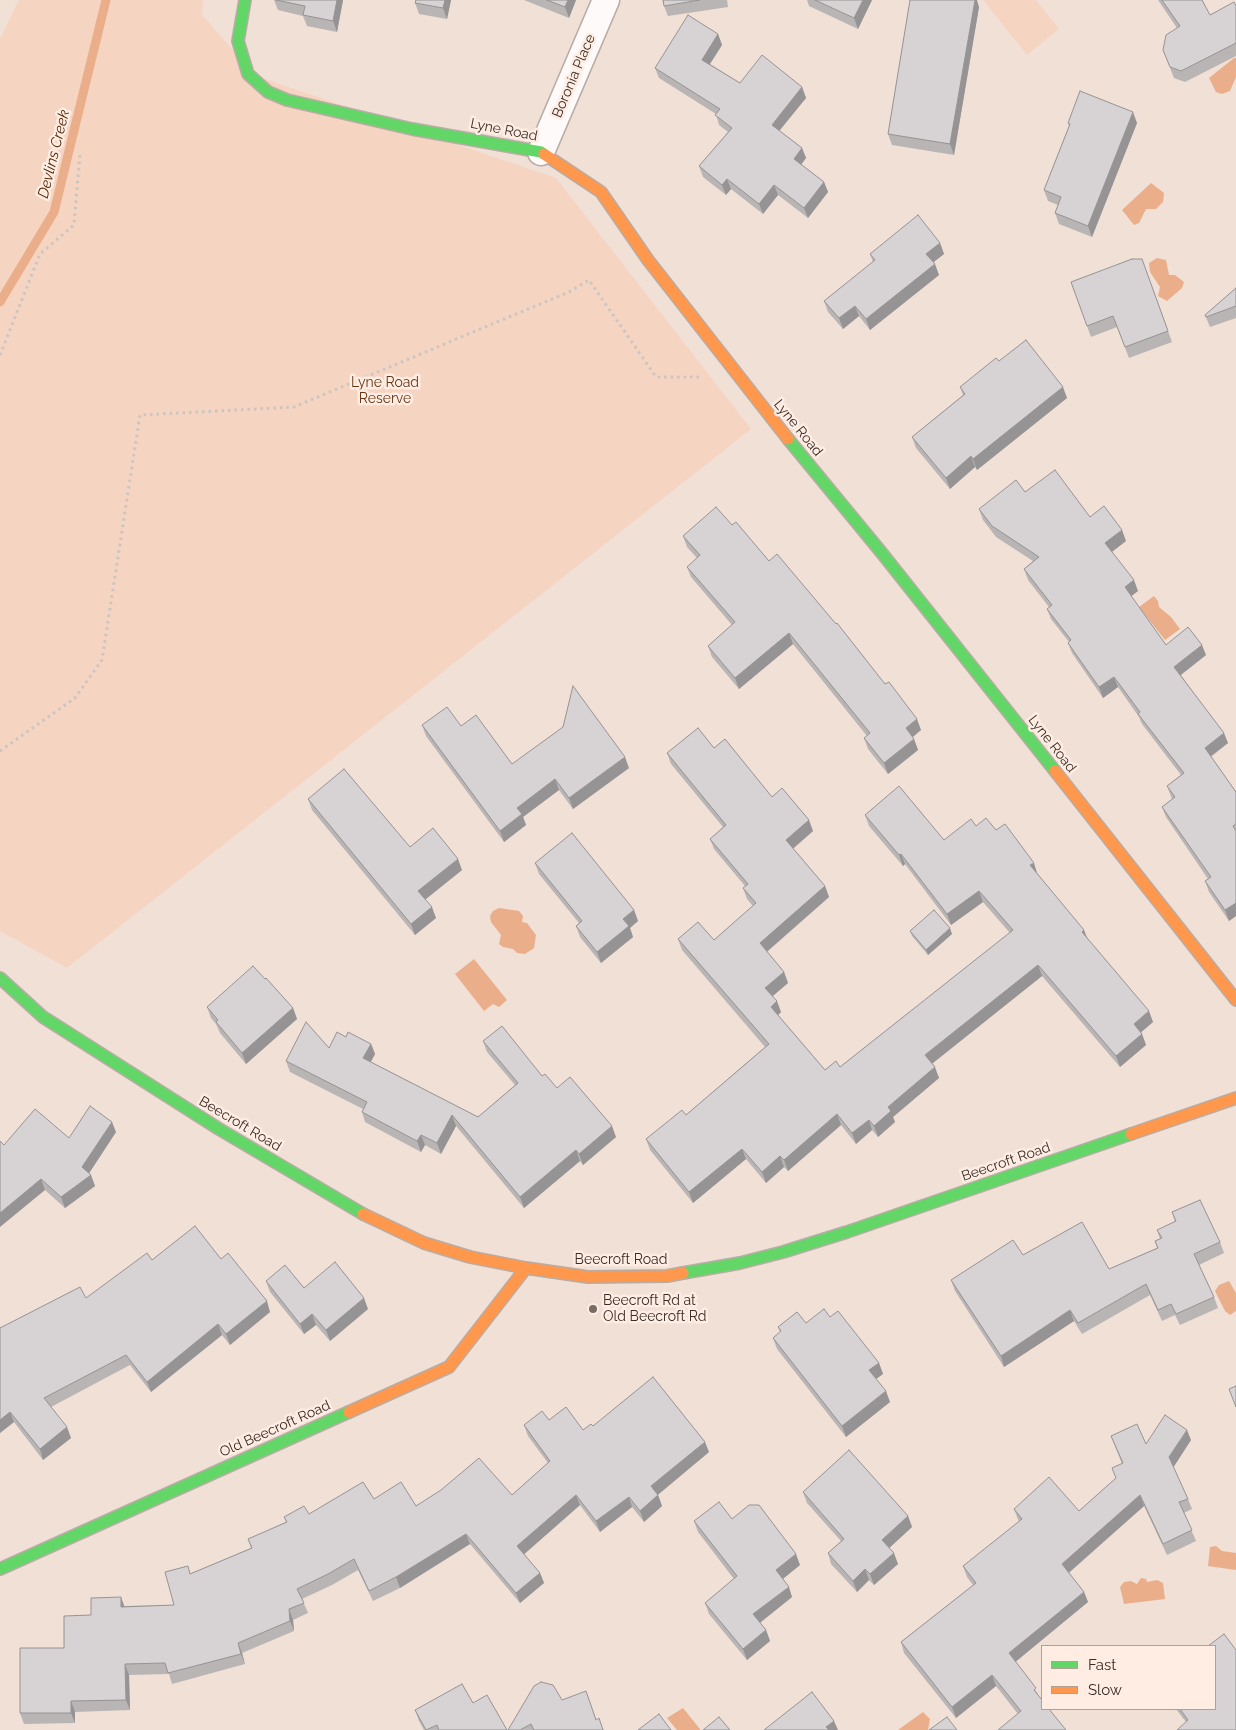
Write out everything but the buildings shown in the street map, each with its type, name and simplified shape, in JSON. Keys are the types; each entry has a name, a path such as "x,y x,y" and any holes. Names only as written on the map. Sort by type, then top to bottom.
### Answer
{"street":[{"name":"Lyne Road","path":"245,0 238,42 248,74 268,92 287,100 412,129 541,152 601,192 648,260 739,376 1236,1000"},
{"name":"Boronia Place","path":"541,152 606,0"},
{"name":"Beecroft Road","path":"0,978 43,1017 219,1129 352,1209 424,1243 470,1257 588,1277 632,1278 667,1276 740,1263 848,1232 1236,1098"},
{"name":"Beecroft Road","path":"17,1008 43,1017"},
{"name":"Old Beecroft Road","path":"0,1569 449,1367 526,1268"}],"path":[{"path":"0,354 40,254 74,226 80,154"},
{"path":"0,751 75,698 102,660 140,415 294,407 569,292 589,280 656,377 739,376"}],"green space":[{"name":"Lyne Road Reserve","path":"19,0 203,0 202,15 256,76 556,178 751,429 67,968 0,931 0,39"},
{"path":"983,0 1036,0 1059,29 1027,55"}],"shaded area":[{"path":"1236,58 1236,77 1230,91 1222,94 1216,92 1209,78"},
{"path":"1151,183 1164,193 1163,202 1156,209 1146,209 1139,223 1134,225 1122,210"},
{"path":"1157,258 1166,260 1169,275 1175,275 1184,282 1182,288 1167,301 1158,296 1160,287 1150,272 1149,263"},
{"path":"1154,596 1158,601 1159,607 1171,617 1180,629 1165,640 1139,607"},
{"path":"499,908 519,911 523,916 522,922 527,923 536,935 534,948 525,954 517,953 513,949 499,944 501,935 491,922 490,916 493,911"},
{"path":"474,959 507,1000 499,1007 493,1004 484,1011 455,974"},
{"path":"1229,1281 1236,1293 1236,1311 1230,1315 1225,1311 1215,1291 1219,1285"},
{"path":"1216,1546 1222,1551 1236,1553 1236,1570 1208,1566 1210,1547"},
{"path":"1141,1578 1146,1579 1147,1582 1157,1580 1163,1583 1165,1599 1124,1604 1120,1587 1124,1582 1131,1581 1137,1584"},
{"path":"683,1708 700,1730 677,1730 667,1718"},
{"path":"923,1712 930,1719 928,1730 898,1730"}],"waterway":[{"name":"Devlins Creek","path":"0,302 54,212 106,0"}],"traffic: fast":[{"path":"245,0 238,41 248,74 268,92 287,100 412,129 544,154"},
{"path":"788,439 881,552 1055,771"},
{"path":"0,978 43,1017 219,1129 363,1214"},
{"path":"683,1273 740,1263 783,1252 847,1232 1131,1134"},
{"path":"0,1569 349,1412"}],"traffic: slow":[{"path":"544,154 601,192 648,260 788,439"},
{"path":"1055,771 1236,1000"},
{"path":"1131,1134 1236,1098"},
{"path":"363,1214 424,1243 470,1257 526,1268 588,1277 667,1276 683,1273"},
{"path":"349,1412 449,1367 526,1268"}],"place":[{"name":"Beecroft Rd at Old Beecroft Rd","path":"593,1309"}]}
